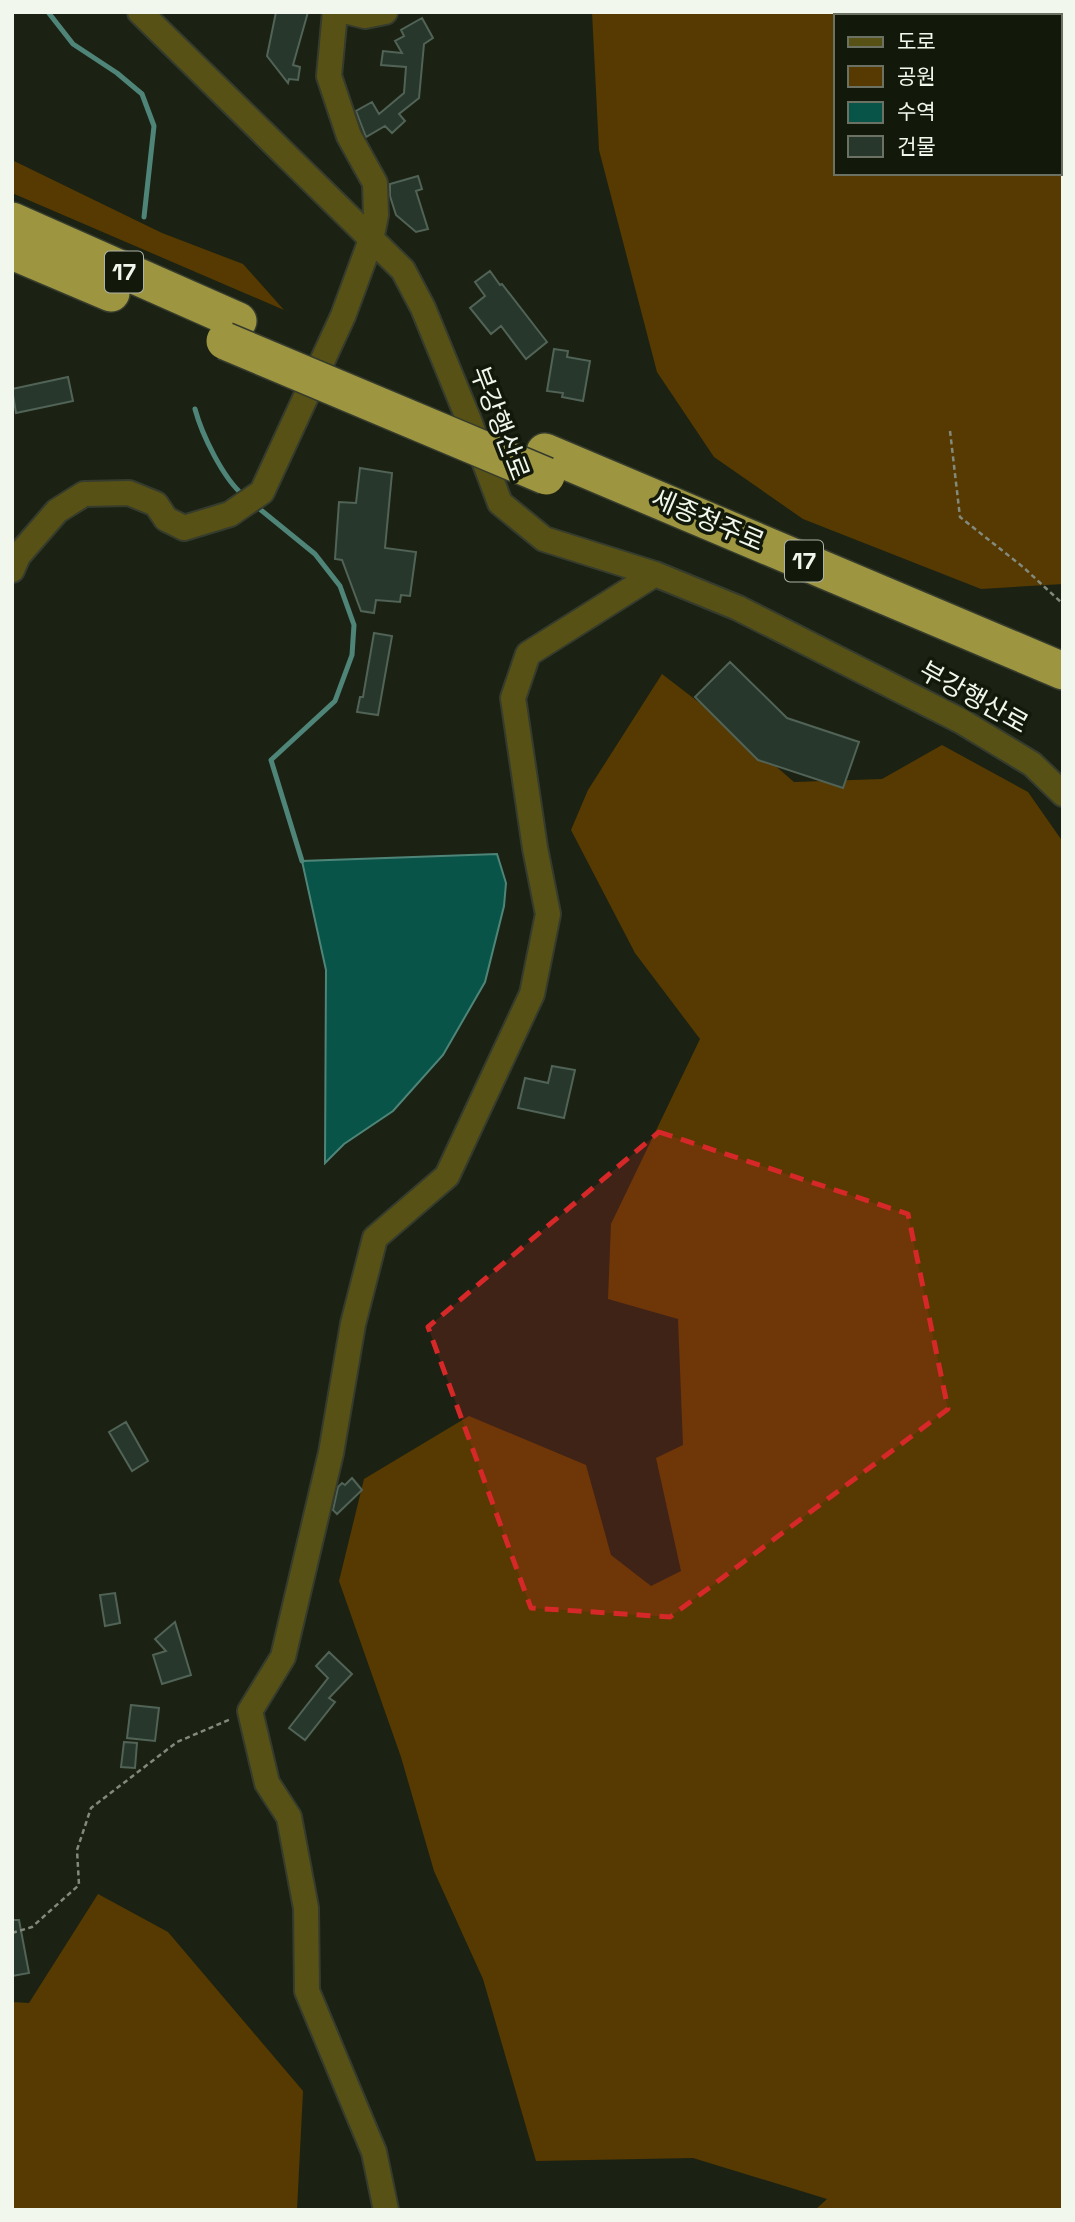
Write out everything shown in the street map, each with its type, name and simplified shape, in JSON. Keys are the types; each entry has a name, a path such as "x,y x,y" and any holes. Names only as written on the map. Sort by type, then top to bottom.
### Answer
{"highway":[{"name":"17","path":"12,221 231,331"},
{"name":"17","path":"12,251 231,331 546,464"},
{"name":"세종청주로","path":"546,464 1063,671"},
{"name":"세종청주로","path":"546,464 1063,692"}],"street":[{"name":"부강행산로","path":"140,12 403,270 423,308 499,503 544,539 655,573 738,608 961,720 1032,764 1063,794"},
{"path":"12,570 18,556 57,511 84,494 129,493 156,504 166,519 184,528 230,514 250,501 343,316 371,240 376,215 375,183 349,136 329,76 335,12"},
{"path":"349,12 365,16 385,12"},
{"path":"386,2210 374,2152 307,1991 306,1908 289,1817 267,1783 250,1711 283,1657 331,1453 353,1324 375,1238 447,1176 532,993 548,914 535,848 513,698 528,654 655,573"}],"path":[{"path":"950,430 960,517 1023,567 1063,604"},
{"path":"12,1933 32,1927 79,1885 77,1850 90,1808 177,1742 250,1711"}],"highlighted area":[{"path":"659,1132 908,1214 948,1409 670,1617 531,1608 428,1327"}],"green space":[{"path":"592,12 1063,12 1063,584 981,589 803,519 714,457 657,372 599,150"},
{"path":"12,160 162,233 243,264 284,310 12,193"},
{"path":"662,674 727,724 794,782 882,779 942,745 1028,792 1063,842 1063,2210 815,2210 827,2199 693,2158 536,2161 483,1979 434,1871 401,1757 339,1581 364,1479 469,1416 586,1465 611,1555 651,1586 681,1571 656,1458 683,1445 678,1319 608,1299 611,1224 700,1039 635,953 571,830 588,790"},
{"path":"98,1894 168,1932 303,2091 297,2210 12,2210 12,2002 29,2003"}],"water":[{"path":"497,854 506,883 504,906 485,982 443,1055 393,1111 344,1144 325,1163 326,970 302,861"}],"building":[{"path":"276,12 308,12 293,65 300,67 298,80 289,79 288,83 267,56"},
{"path":"422,18 433,38 424,44 419,98 399,114 405,121 392,133 385,126 366,137 356,111 372,102 379,114 404,93 406,67 381,65 383,51 402,53 395,41 404,36 401,30"},
{"path":"418,176 422,189 416,191 428,229 416,232 396,215 390,196 390,184"},
{"path":"490,271 547,342 526,359 501,326 491,334 470,308 485,296 475,282"},
{"path":"554,349 568,351 567,357 590,361 583,401 562,397 563,393 547,391"},
{"path":"68,377 73,401 16,413 12,389"},
{"path":"360,468 392,473 385,548 416,552 410,596 401,595 400,602 376,600 374,613 361,611 342,560 335,559 339,502 356,503"},
{"path":"374,633 392,636 378,715 357,712 360,697 363,697"},
{"path":"730,662 787,718 859,742 843,788 758,760 695,697"},
{"path":"552,1066 575,1070 564,1118 518,1108 525,1078 548,1083"},
{"path":"126,1422 148,1461 132,1471 109,1432"},
{"path":"352,1478 362,1490 337,1514 333,1510 338,1487 342,1483 345,1485"},
{"path":"115,1593 120,1623 105,1626 100,1595"},
{"path":"175,1622 191,1675 162,1684 153,1655 166,1651 155,1639"},
{"path":"329,1652 352,1674 329,1698 335,1702 305,1740 289,1728 328,1678 316,1666"},
{"path":"131,1705 159,1708 155,1741 127,1738"},
{"path":"124,1742 137,1743 135,1768 121,1767"},
{"path":"12,1920 19,1920 29,1973 12,1976"}],"waterway":[{"path":"48,12 73,44 117,73 142,94 154,126 144,217"},
{"path":"195,409 214,455 228,478 243,495"},
{"path":"256,506 315,554 340,586 354,625 352,655 335,701 271,760 302,861"}]}
